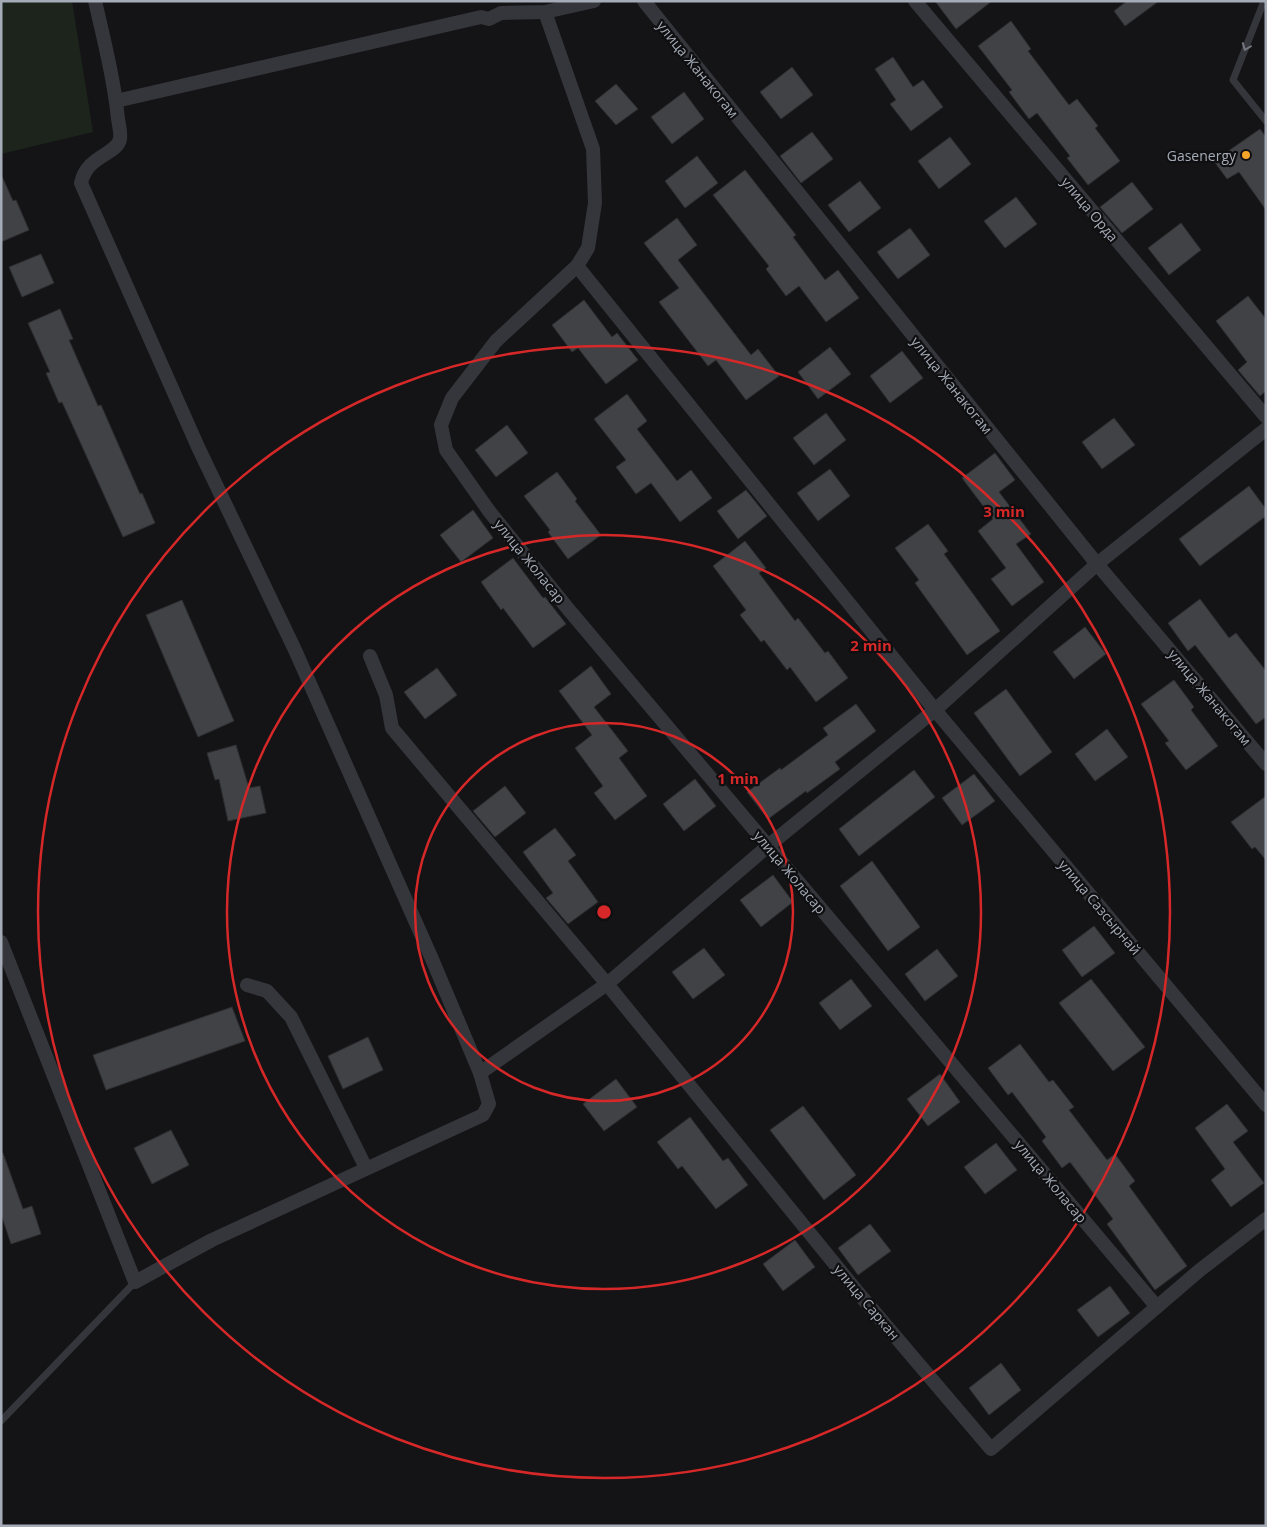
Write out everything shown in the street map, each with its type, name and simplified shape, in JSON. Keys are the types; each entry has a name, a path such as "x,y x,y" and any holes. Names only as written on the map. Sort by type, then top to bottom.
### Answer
{"street":[{"path":"1,942 134,1282 212,1240 482,1115 489,1104 480,1073 428,950 295,650 198,447 81,183 83,173 92,162 116,147 120,138 116,101 95,1"},
{"path":"116,101 481,17 489,19 501,13 545,12 594,1"},
{"name":"улица Жанакогам","path":"644,1 1097,564 1266,764"},
{"name":"улица Орда","path":"915,1 1266,417"},
{"path":"545,12 593,149 595,203 588,248 577,266"},
{"name":"улица Жоласар","path":"577,266 496,341 452,398 441,425 446,450 490,511 569,610 1157,1307"},
{"name":"улица Сазсырнай","path":"577,266 934,710 1266,1104"},
{"path":"480,1073 607,984 768,846 934,710 1097,564 1266,429"},
{"path":"370,656 386,695 392,728 607,984"},
{"name":"улица Саркан","path":"607,984 860,1295 991,1449 1157,1307"},
{"path":"247,985 267,990 291,1017 366,1168"},
{"path":"1157,1307 1200,1270 1266,1219"}],"lane":[{"path":"1264,1 1233,80 1266,121"},
{"path":"1,1422 134,1282"}],"shaded area":[{"path":"1,1 72,1 93,132 1,154"}],"building":[{"path":"935,1 992,1 956,29"},
{"path":"1127,1 1159,1 1125,26 1114,11"},
{"path":"1011,21 1031,49 1028,51 1069,105 1077,99 1098,126 1095,128 1120,161 1088,185 1067,158 1070,156 1037,113 1029,119 1009,92 1012,90 978,46"},
{"path":"893,57 913,87 923,80 943,107 911,131 890,104 896,100 875,69"},
{"path":"792,67 813,95 781,119 760,92"},
{"path":"616,84 638,109 616,125 595,101"},
{"path":"684,92 704,119 672,144 651,117"},
{"path":"1260,129 1266,137 1266,210 1239,172 1227,179 1214,161"},
{"path":"812,132 833,159 801,183 780,156"},
{"path":"950,137 971,164 939,189 918,161"},
{"path":"697,156 718,183 685,208 665,181"},
{"path":"745,170 796,235 793,237 825,280 838,270 859,298 826,322 799,286 786,296 766,269 769,266 713,195"},
{"path":"1,174 13,201 16,200 29,230 1,242"},
{"path":"860,181 881,208 849,232 828,205"},
{"path":"1132,182 1153,209 1122,233 1100,207"},
{"path":"1016,197 1037,224 1005,248 984,221"},
{"path":"677,218 697,245 678,260 751,355 758,349 779,376 746,400 716,360 708,366 659,302 679,288 644,243"},
{"path":"1181,223 1201,250 1169,275 1148,248"},
{"path":"910,228 930,255 898,279 877,252"},
{"path":"41,254 54,283 22,297 9,267"},
{"path":"1248,296 1266,319 1266,391 1260,396 1238,370 1247,362 1216,321"},
{"path":"584,300 612,337 617,333 638,360 606,384 578,348 572,352 552,325"},
{"path":"60,309 73,339 69,340 98,406 101,405 140,494 142,493 155,523 123,537 62,402 59,403 46,373 50,372 28,323"},
{"path":"830,347 851,374 818,399 798,372"},
{"path":"902,351 923,378 890,403 870,376"},
{"path":"627,394 647,421 637,429 677,481 691,470 712,498 680,522 651,483 636,494 616,467 626,460 594,419"},
{"path":"826,413 846,440 814,465 793,438"},
{"path":"1114,418 1135,445 1102,469 1082,442"},
{"path":"507,425 528,453 496,477 475,450"},
{"path":"995,453 1015,480 999,492 1031,534 1016,544 1044,582 1012,606 991,579 1006,568 978,531 993,519 962,478"},
{"path":"830,469 850,496 818,521 797,493"},
{"path":"557,472 577,499 575,501 601,535 568,559 548,532 550,530 524,496"},
{"path":"1249,486 1266,509 1266,516 1200,566 1179,539"},
{"path":"746,490 767,516 738,539 717,511"},
{"path":"473,510 493,538 461,562 440,535"},
{"path":"928,524 948,551 944,554 1000,631 967,655 915,583 919,580 895,548"},
{"path":"745,541 766,568 759,573 795,621 798,618 825,653 828,651 848,678 816,702 790,667 787,670 764,640 761,642 740,615 746,610 713,566"},
{"path":"513,558 543,598 545,597 566,624 533,648 503,608 501,610 481,582"},
{"path":"1200,599 1229,638 1236,633 1266,671 1266,717 1256,724 1195,645 1188,651 1168,623"},
{"path":"182,600 234,721 198,737 146,615"},
{"path":"1085,627 1106,654 1074,679 1053,652"},
{"path":"591,666 611,694 594,707 628,751 619,758 647,796 615,820 594,793 603,786 575,748 592,735 559,691"},
{"path":"437,668 457,695 425,719 404,692"},
{"path":"1174,680 1194,707 1191,710 1218,746 1186,770 1165,743 1169,741 1141,704"},
{"path":"1006,689 1052,752 1020,776 974,713"},
{"path":"856,704 876,731 835,762 840,769 768,819 747,792 780,768 781,770 828,735 823,728"},
{"path":"1107,729 1128,757 1095,781 1075,754"},
{"path":"236,745 249,788 260,786 266,813 228,821 219,779 215,780 207,753"},
{"path":"914,770 935,797 859,856 839,829"},
{"path":"974,774 995,801 962,825 942,798"},
{"path":"695,779 716,806 684,831 663,804"},
{"path":"505,786 526,813 495,837 473,811"},
{"path":"1266,796 1266,860 1255,847 1252,849 1231,822"},
{"path":"555,828 576,855 568,861 598,902 568,924 546,898 553,893 523,852"},
{"path":"872,861 920,927 888,951 840,886"},
{"path":"773,875 793,902 761,927 740,900"},
{"path":"1094,926 1115,953 1082,977 1062,950"},
{"path":"704,948 725,975 693,999 672,972"},
{"path":"937,949 958,976 925,1001 905,974"},
{"path":"851,979 872,1006 840,1030 819,1003"},
{"path":"1091,979 1145,1047 1113,1071 1059,1003"},
{"path":"232,1007 245,1041 106,1090 93,1055"},
{"path":"368,1037 383,1070 343,1089 328,1056"},
{"path":"1020,1044 1049,1082 1053,1080 1074,1107 1069,1110 1107,1160 1115,1154 1135,1181 1129,1186 1187,1266 1155,1290 1107,1224 1113,1219 1070,1162 1062,1168 1042,1141 1046,1137 1012,1092 1008,1095 988,1068"},
{"path":"940,1074 960,1102 928,1126 907,1099"},
{"path":"616,1079 637,1107 604,1131 583,1104"},
{"path":"1227,1104 1248,1131 1233,1142 1264,1183 1231,1207 1211,1180 1225,1169 1195,1128"},
{"path":"803,1106 856,1175 824,1200 770,1130"},
{"path":"690,1117 723,1161 728,1158 748,1185 716,1209 682,1166 678,1169 657,1142"},
{"path":"171,1130 189,1165 152,1184 134,1148"},
{"path":"996,1143 1017,1170 985,1194 964,1167"},
{"path":"1,1153 3,1153 23,1209 32,1206 41,1234 11,1244 1,1214"},
{"path":"870,1224 891,1251 858,1275 838,1248"},
{"path":"795,1240 815,1267 783,1291 763,1264"},
{"path":"1110,1286 1130,1313 1098,1337 1077,1310"},
{"path":"1001,1363 1021,1390 989,1415 969,1388"}],"place":[{"name":"Gasenergy","path":"1246,155"}]}
